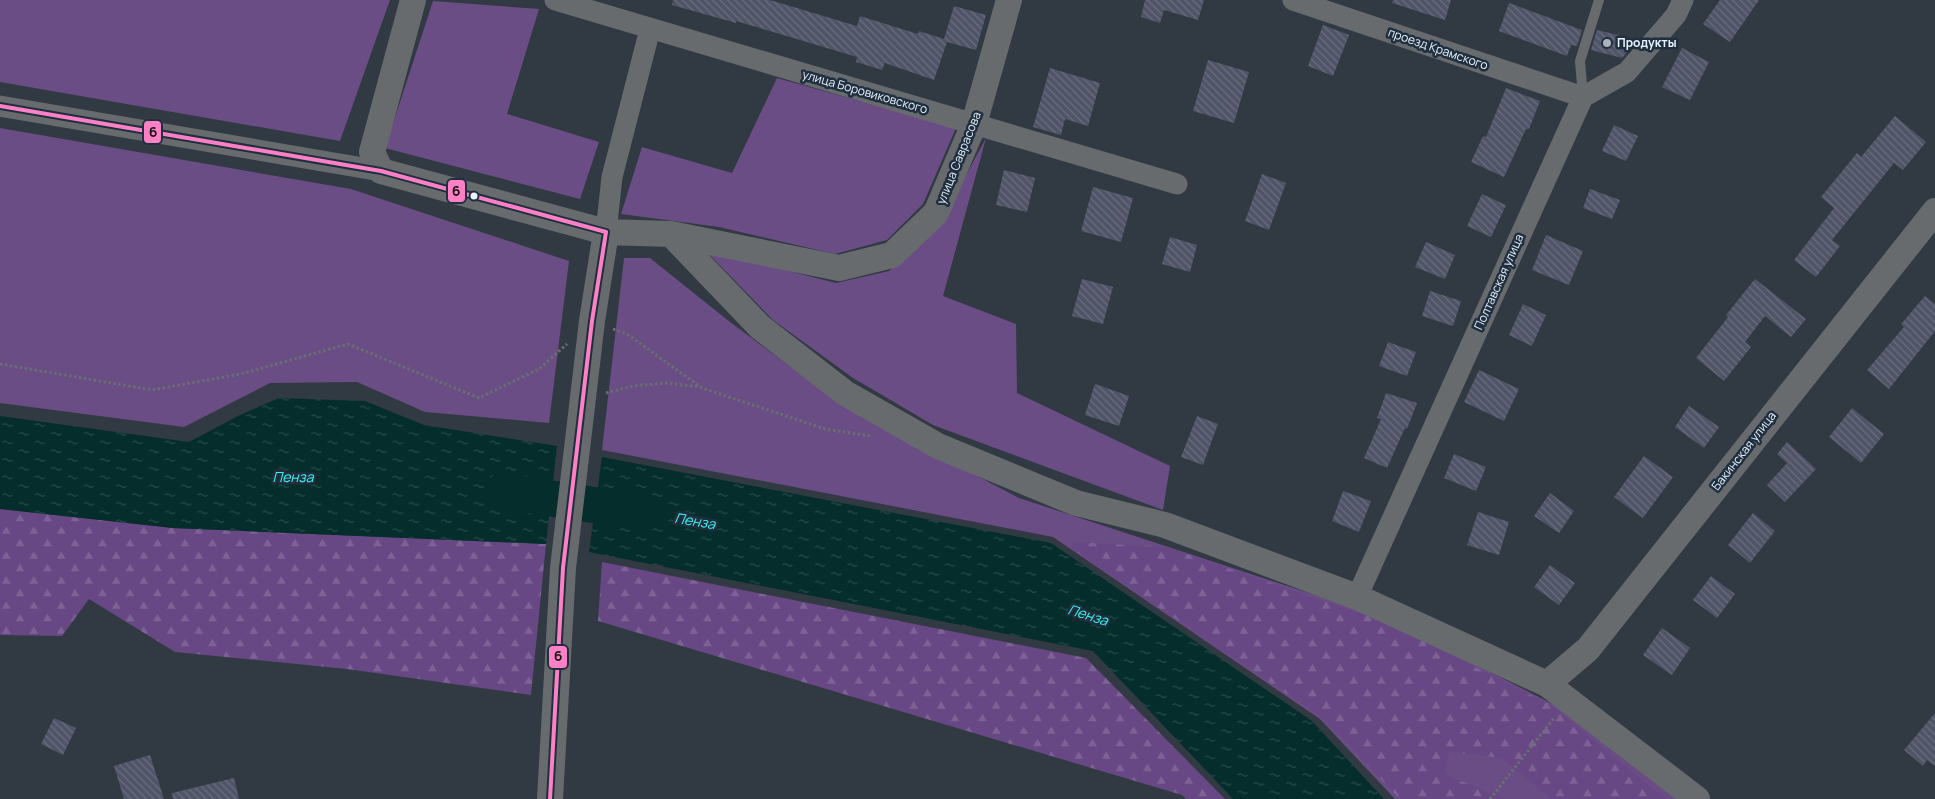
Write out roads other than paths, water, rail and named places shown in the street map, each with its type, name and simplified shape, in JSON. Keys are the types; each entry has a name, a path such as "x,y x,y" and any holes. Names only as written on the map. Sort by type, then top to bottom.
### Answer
{"street":[{"path":"381,171 372,152 413,0"},
{"name":"улица Боровиковского","path":"555,0 1177,184"},
{"name":"улица Саврасова","path":"381,171 606,232 671,234 839,268 892,255 936,213 974,124 1009,0"},
{"name":"проезд Крамского","path":"1293,0 1583,97"},
{"path":"1583,97 1627,72 1676,15 1684,0"},
{"path":"550,799 564,568 592,321 606,232 612,177 650,29"},
{"name":"Полтавская улица","path":"1357,597 1583,97"},
{"path":"0,106 381,171"},
{"name":"Бакинская улица","path":"1547,684 1588,649 1935,211"},
{"path":"671,234 760,327 845,393 938,446 1076,504 1164,525 1357,597 1547,684 1697,799"}],"lane":[{"path":"1583,97 1580,61 1599,0"}],"water":[{"path":"279,398 365,401 424,425 557,446 546,544 173,528 0,509 0,416 189,442 238,416"},
{"path":"602,457 1051,543 1312,721 1384,799 1233,799 1093,651 589,552"}],"waterway":[{"name":"Пенза","path":"503,491 645,513"}],"place":[{"name":"Продукты","path":"1607,43"}]}
